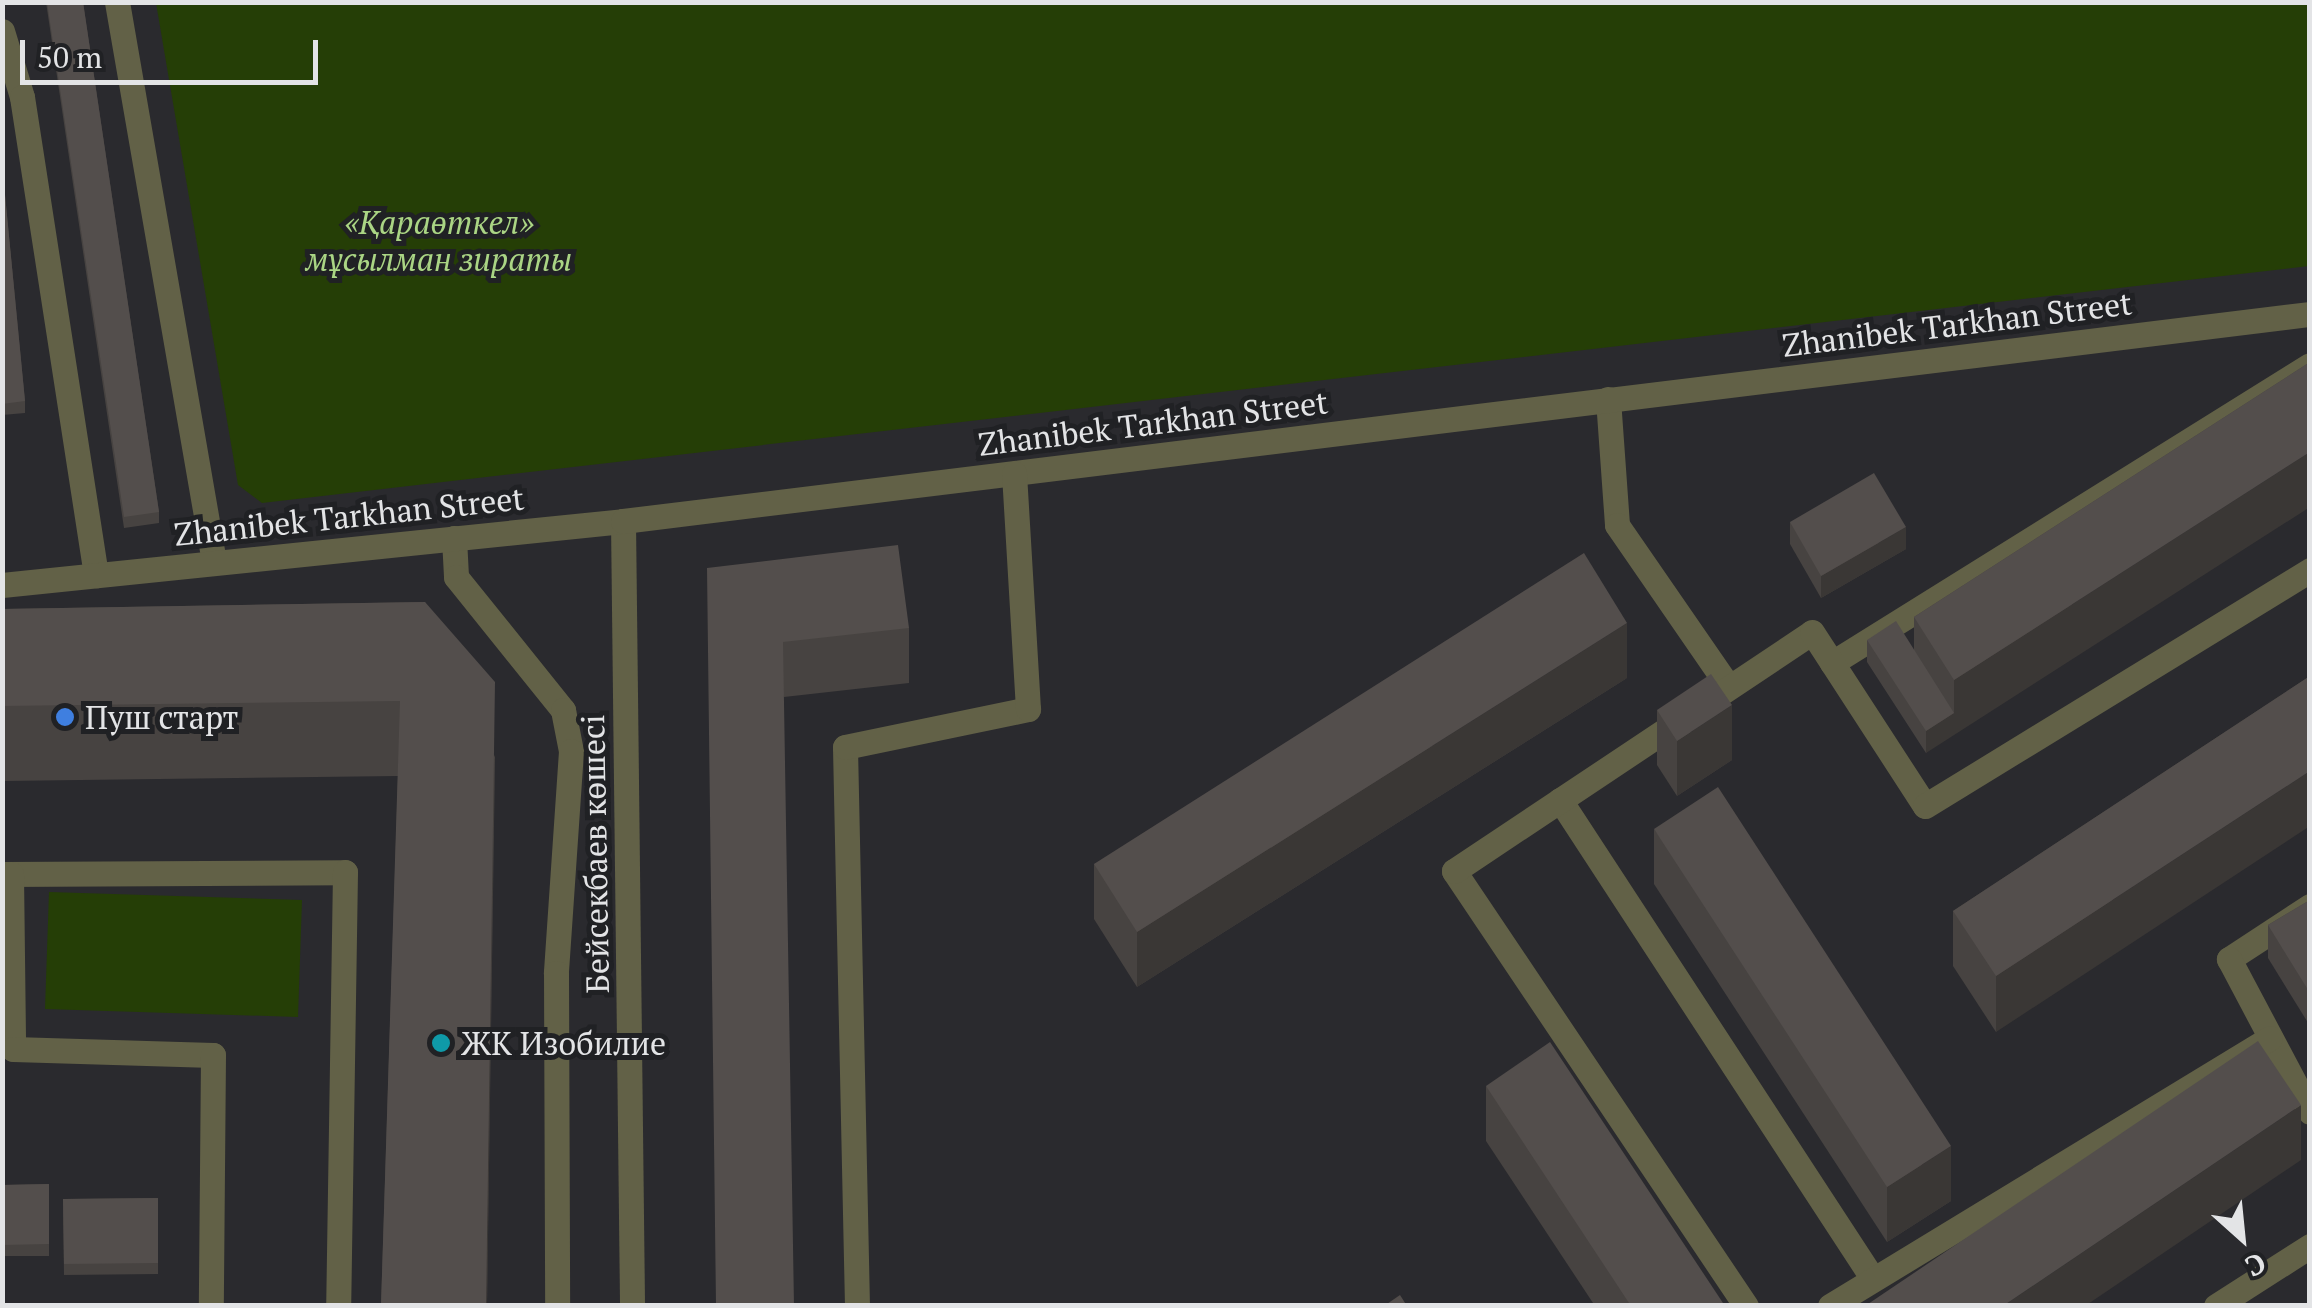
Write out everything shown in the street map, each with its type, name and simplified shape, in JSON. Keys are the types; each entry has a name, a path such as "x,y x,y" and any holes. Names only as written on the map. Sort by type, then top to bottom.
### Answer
{"street":[{"path":"117,2 214,562"},
{"path":"2,31 22,96 96,575"},
{"name":"Zhanibek Tarkhan Street","path":"2,585 624,521 2310,314"},
{"path":"1832,662 2310,365"},
{"path":"1608,398 1617,526 1728,686"},
{"path":"856,1306 845,747 1028,709 1014,472"},
{"name":"Бейсекбаев көшесі","path":"624,521 632,1306"},
{"path":"454,538 456,577 563,710 571,750 556,973 558,1306"},
{"path":"1746,1306 1454,871 1812,632 1924,806 2310,570"},
{"path":"1560,800 1871,1276"},
{"path":"211,1306 214,1055 13,1050 7,874 345,872 338,1306"},
{"path":"2310,906 2228,958 2310,1112"},
{"path":"1830,1306 1871,1276 2270,1038"},
{"path":"2216,1306 2310,1246"}],"green space":[{"name":"«Қараөткел» мұсылман зираты","path":"156,3 2309,3 2309,266 262,503 238,485"},
{"path":"49,892 302,900 298,1017 45,1009"}],"building":[{"path":"47,2 83,2 159,512 124,517"},
{"path":"2,164 25,401 2,404"},
{"path":"2310,362 2310,452 1954,680 1914,617"},
{"path":"1874,473 1906,527 1821,576 1790,522"},
{"path":"898,545 909,628 783,642 794,1306 716,1306 707,568"},
{"path":"1584,553 1627,623 1137,932 1094,864"},
{"name":"ЖК Изобилие","path":"425,602 495,682 486,1306 381,1306 400,701 2,706 2,609"},
{"path":"1896,621 1954,713 1926,731 1867,640"},
{"path":"1711,674 1732,705 1677,741 1657,710"},
{"path":"2310,676 2310,771 1996,976 1953,911"},
{"path":"1718,787 1951,1146 1887,1187 1654,829"},
{"path":"2310,900 2310,993 2268,925"},
{"path":"2258,1041 2301,1105 2003,1306 1865,1306"},
{"path":"1550,1042 1725,1306 1631,1306 1486,1086"},
{"path":"49,1184 49,1244 2,1245 2,1185"},
{"path":"158,1198 158,1263 64,1264 63,1199"},
{"path":"1400,1295 1407,1306 1384,1306"}],"place":[{"name":"Пуш старт","path":"65,717"},
{"name":"ЖК Изобилие","path":"441,1043"}]}
